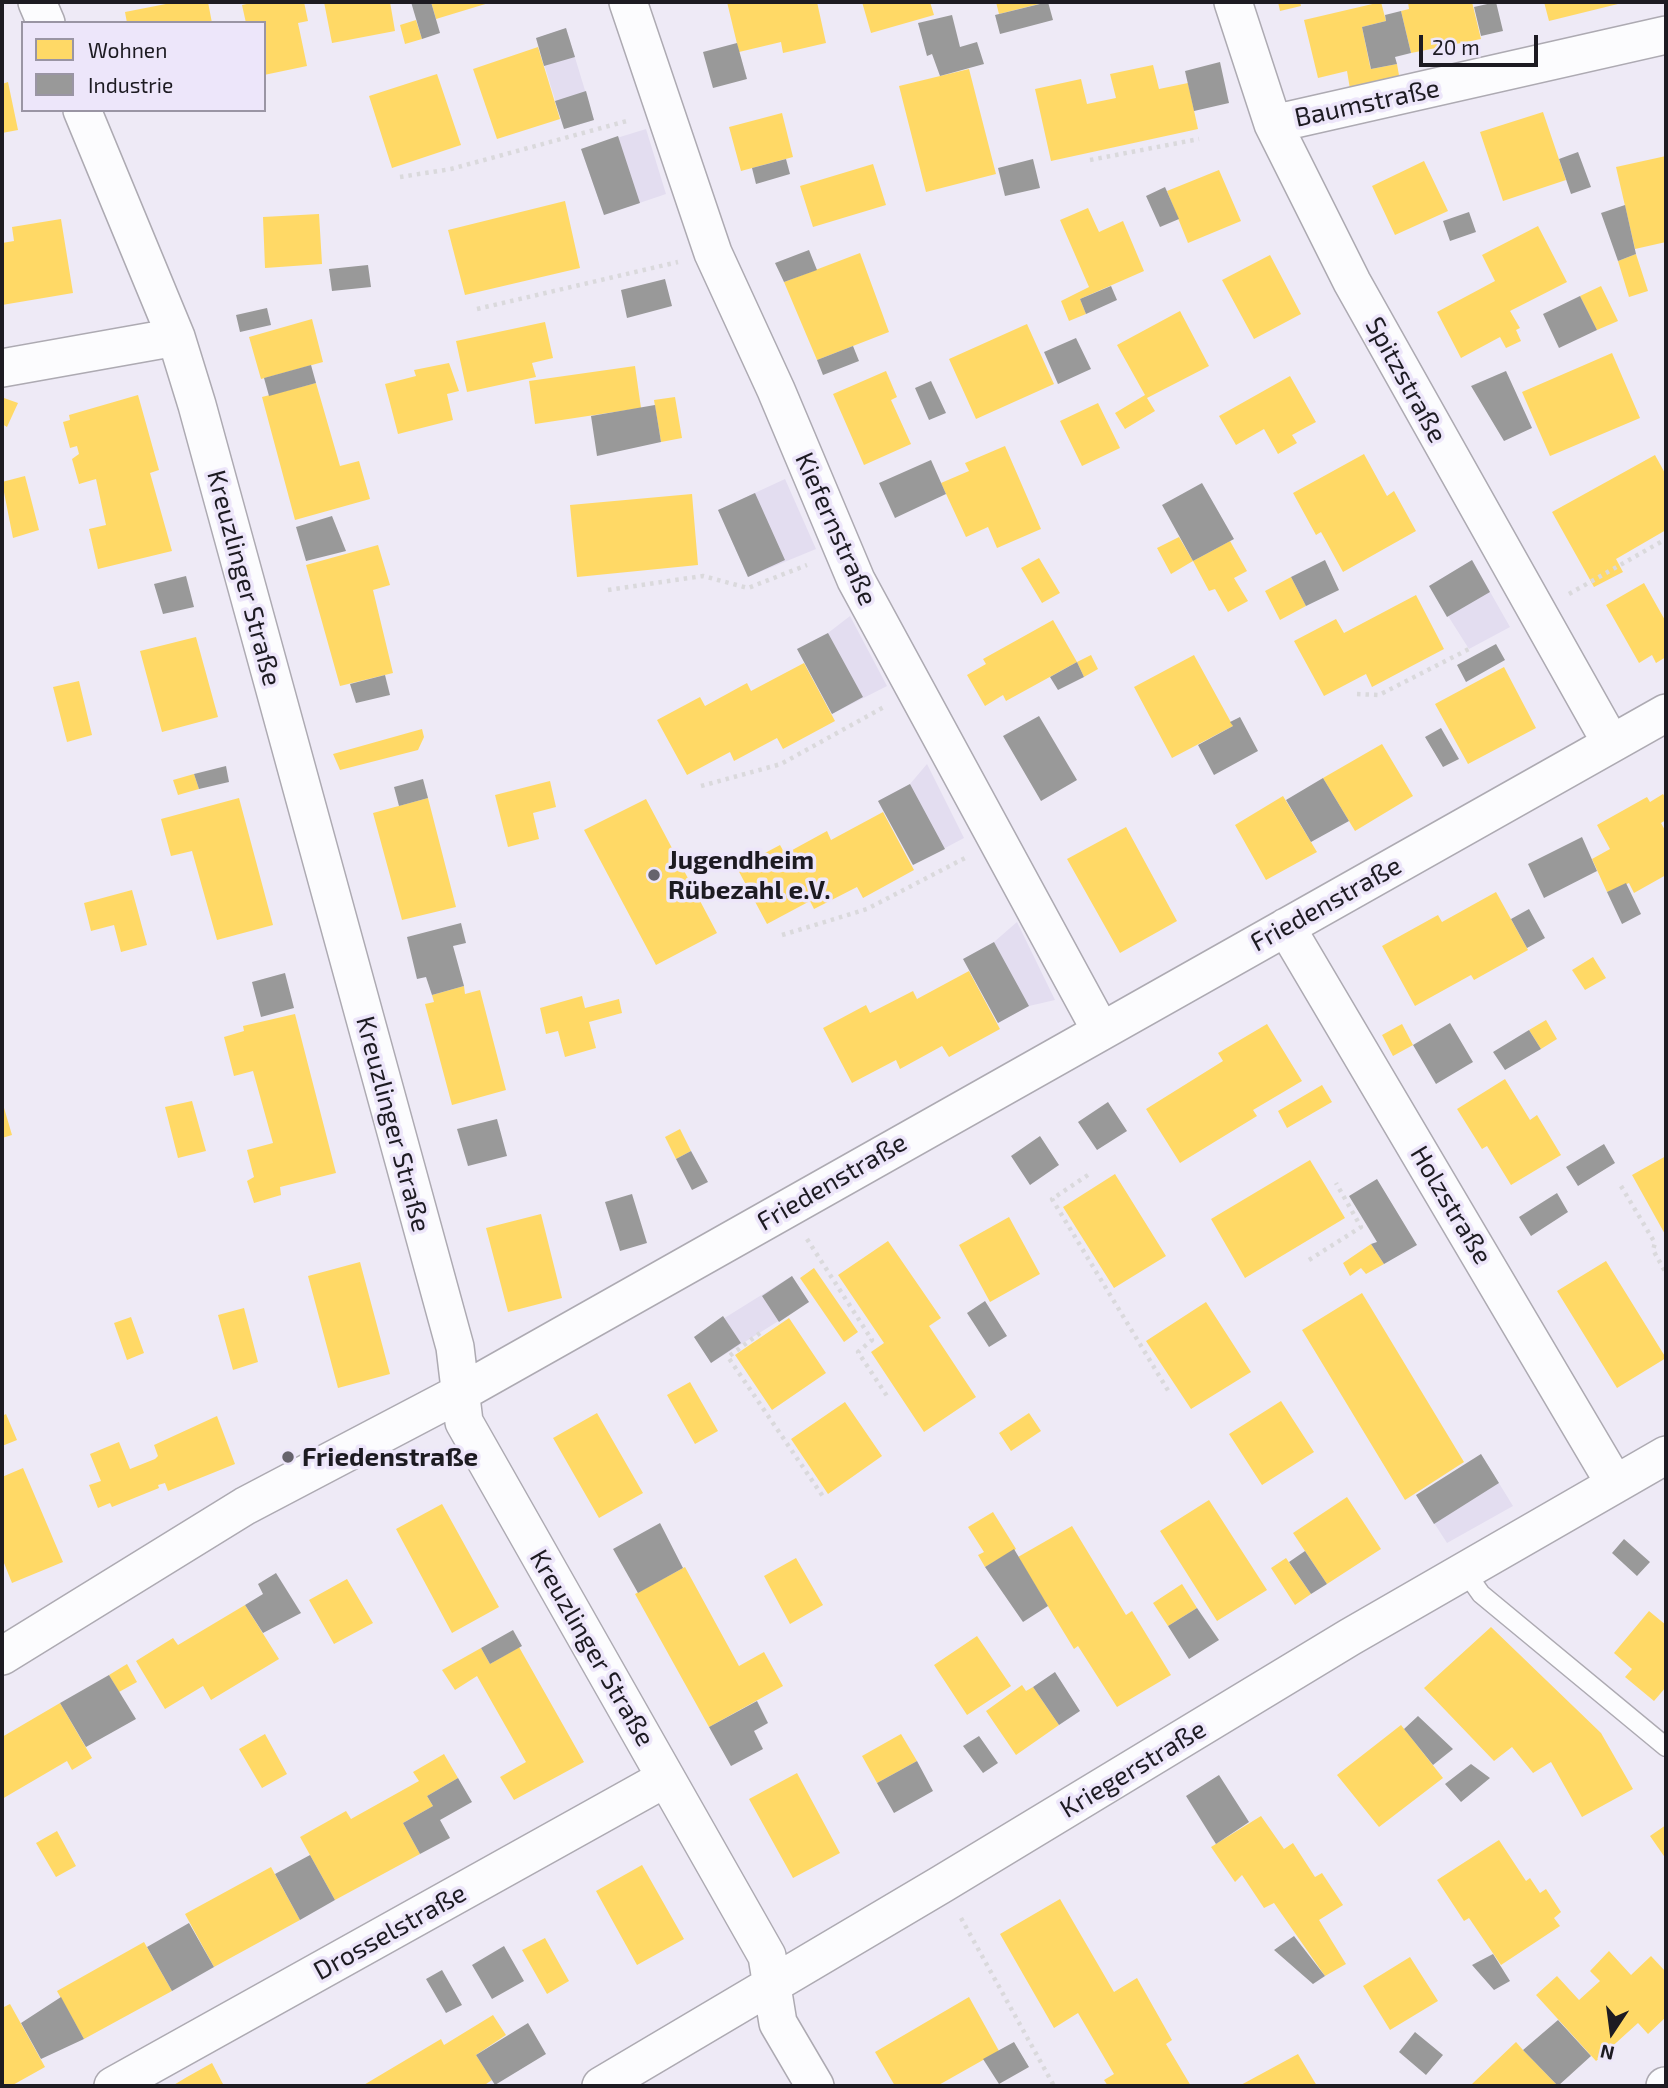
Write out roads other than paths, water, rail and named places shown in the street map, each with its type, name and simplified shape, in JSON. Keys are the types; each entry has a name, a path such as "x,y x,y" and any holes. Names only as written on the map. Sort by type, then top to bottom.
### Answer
{"street":[{"path":"37,2 45,21"},
{"name":"Kiefernstraße","path":"628,2 713,253 776,390 844,551 915,690 1101,1031"},
{"name":"Spitzstraße","path":"1233,2 1273,124 1352,282 1611,743"},
{"name":"Baumstraße","path":"1273,124 1666,35"},
{"name":"Kreuzlinger Straße","path":"83,112 176,337 240,558 451,1334 462,1392 464,1422 767,1955 778,2023 815,2086"},
{"path":"2,368 176,337"},
{"name":"Friedenstraße","path":"2,1656 245,1506 462,1392 1666,713"},
{"name":"Holzstraße","path":"1286,927 1615,1483"},
{"name":"Kriegerstraße","path":"601,2086 1464,1570 1666,1455"},
{"name":"Drosselstraße","path":"113,2086 666,1778"}],"lane":[{"path":"1464,1570 1481,1594 1666,1747"}],"place":[{"name":"Jugendheim Rübezahl e.V.","path":"654,875"},
{"name":"Friedenstraße","path":"288,1457"}]}
